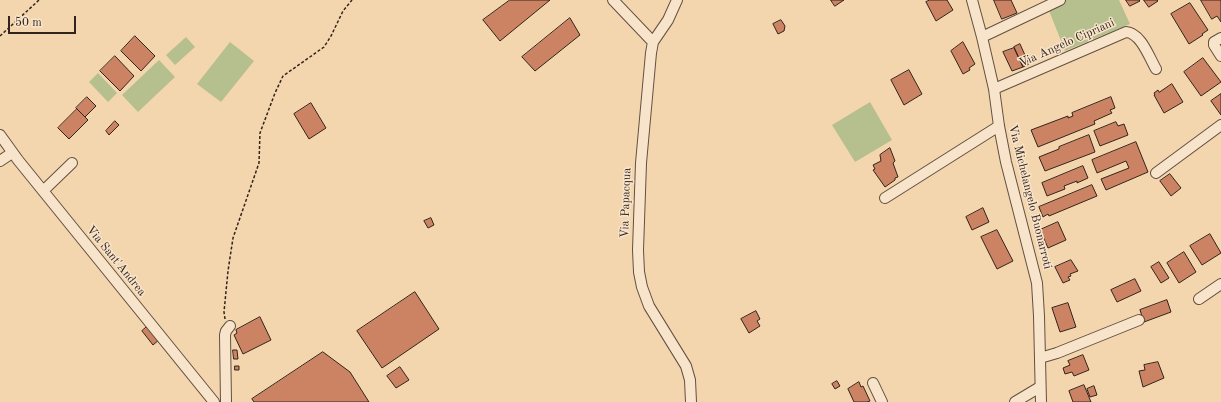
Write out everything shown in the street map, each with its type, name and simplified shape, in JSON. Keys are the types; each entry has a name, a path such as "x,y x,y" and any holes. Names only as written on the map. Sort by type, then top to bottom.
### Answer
{"street":[{"path":"613,0 654,42"},
{"name":"Via Papacqua","path":"677,0 668,20 654,42 650,57 641,163 638,250 639,272 642,287 649,306 686,366 690,380 691,402"},
{"name":"Via Michelangelo Buonarroti","path":"972,0 994,89 1006,162 1037,283 1041,402"},
{"path":"982,37 1060,0"},
{"name":"Via Angelo Cipriani","path":"994,89 1126,32 1132,33 1138,37 1156,69"},
{"path":"1221,38 1214,42 1214,45 1221,56"},
{"path":"885,198 999,126"},
{"path":"1156,173 1221,126"},
{"name":"Via Sant'Andrea","path":"0,135 12,153 214,402"},
{"path":"0,161 12,153"},
{"path":"43,191 72,162"},
{"path":"1199,299 1221,284"},
{"path":"1040,358 1057,353 1139,320"},
{"path":"226,402 228,329"},
{"path":"873,383 882,402"},
{"path":"1015,402 1040,387"}],"path":[{"path":"0,36 39,0"},
{"path":"228,329 224,312 233,238 259,163 260,133 283,76 324,47 343,11 352,0"}],"green space":[{"path":"1064,0 1119,0 1130,24 1065,51 1048,8"},
{"path":"186,37 195,47 175,65 166,55"},
{"path":"230,42 254,61 221,102 197,84"},
{"path":"159,60 175,77 138,112 122,95"},
{"path":"98,73 117,93 108,102 89,82"},
{"path":"870,102 892,140 855,162 832,125"}],"building":[{"path":"510,0 550,0 500,41 483,20"},
{"path":"831,0 844,0 835,6"},
{"path":"930,0 947,0 953,10 936,21 926,2"},
{"path":"994,0 1011,0 1017,13 1002,19"},
{"path":"1126,0 1139,0 1140,1 1130,6"},
{"path":"1144,0 1157,0 1158,1 1149,7"},
{"path":"1201,0 1221,0 1221,22 1217,16 1212,19"},
{"path":"1190,3 1208,30 1189,44 1171,14"},
{"path":"570,18 580,35 535,71 522,57"},
{"path":"781,20 785,26 784,31 778,34 773,24"},
{"path":"135,36 155,56 141,71 121,51"},
{"path":"963,42 975,64 969,68 970,70 963,74 951,51"},
{"path":"1020,44 1029,64 1023,67 1014,47"},
{"path":"1014,48 1023,67 1012,71 1003,52"},
{"path":"115,56 134,76 120,91 100,71"},
{"path":"1203,58 1221,82 1201,96 1184,72"},
{"path":"909,70 922,94 904,105 891,80"},
{"path":"1172,84 1183,102 1164,113 1154,93 1158,90 1159,92"},
{"path":"1221,94 1221,115 1211,101"},
{"path":"87,97 96,106 85,117 76,108"},
{"path":"1111,97 1115,108 1110,110 1112,113 1094,121 1095,124 1038,147 1031,130 1068,116 1068,118 1073,116 1072,113"},
{"path":"311,103 326,128 309,139 294,114"},
{"path":"77,109 88,120 69,139 58,128"},
{"path":"115,121 119,125 109,135 106,131"},
{"path":"1116,122 1118,126 1124,124 1128,135 1100,146 1094,131"},
{"path":"1089,135 1095,152 1045,171 1039,157"},
{"path":"1136,142 1148,172 1106,190 1101,179 1129,168 1126,161 1097,173 1092,160"},
{"path":"890,148 895,161 893,163 898,177 885,187 873,170 875,169 873,165 881,161 880,155"},
{"path":"1083,166 1088,178 1077,183 1077,181 1064,186 1065,189 1047,196 1042,183"},
{"path":"1170,174 1181,188 1171,196 1160,181"},
{"path":"1092,185 1097,196 1049,216 1048,214 1043,217 1039,207"},
{"path":"983,208 989,222 972,230 966,217"},
{"path":"431,218 434,225 428,228 424,221"},
{"path":"1058,222 1066,240 1048,248 1040,230"},
{"path":"997,230 1013,261 997,269 981,237"},
{"path":"1210,234 1221,253 1202,265 1190,246"},
{"path":"1184,252 1196,272 1179,283 1167,263"},
{"path":"1071,260 1078,271 1070,274 1071,276 1068,277 1070,280 1063,283 1055,267"},
{"path":"1159,262 1169,278 1161,283 1151,267"},
{"path":"1135,279 1141,291 1117,302 1111,290"},
{"path":"415,292 439,329 382,368 357,331"},
{"path":"1167,300 1171,312 1144,322 1140,310"},
{"path":"1068,303 1076,327 1060,332 1052,308"},
{"path":"756,311 760,319 757,321 760,326 749,333 741,319"},
{"path":"260,317 271,340 243,354 234,335 237,333 236,330"},
{"path":"149,325 160,339 153,345 142,331"},
{"path":"233,350 237,350 238,359 234,359"},
{"path":"323,352 350,372 369,402 254,402 252,399"},
{"path":"1083,355 1089,370 1074,376 1072,372 1065,374 1063,368 1070,365 1068,361"},
{"path":"1158,362 1164,378 1143,387 1139,371 1145,370 1144,365"},
{"path":"235,366 239,366 239,370 235,370"},
{"path":"400,367 409,380 396,388 387,376"},
{"path":"837,381 840,386 835,389 832,384"},
{"path":"859,382 861,387 863,386 870,401 854,402 848,389"},
{"path":"1084,385 1091,402 1073,402 1069,391"},
{"path":"1094,386 1097,395 1090,397 1087,389"}]}
